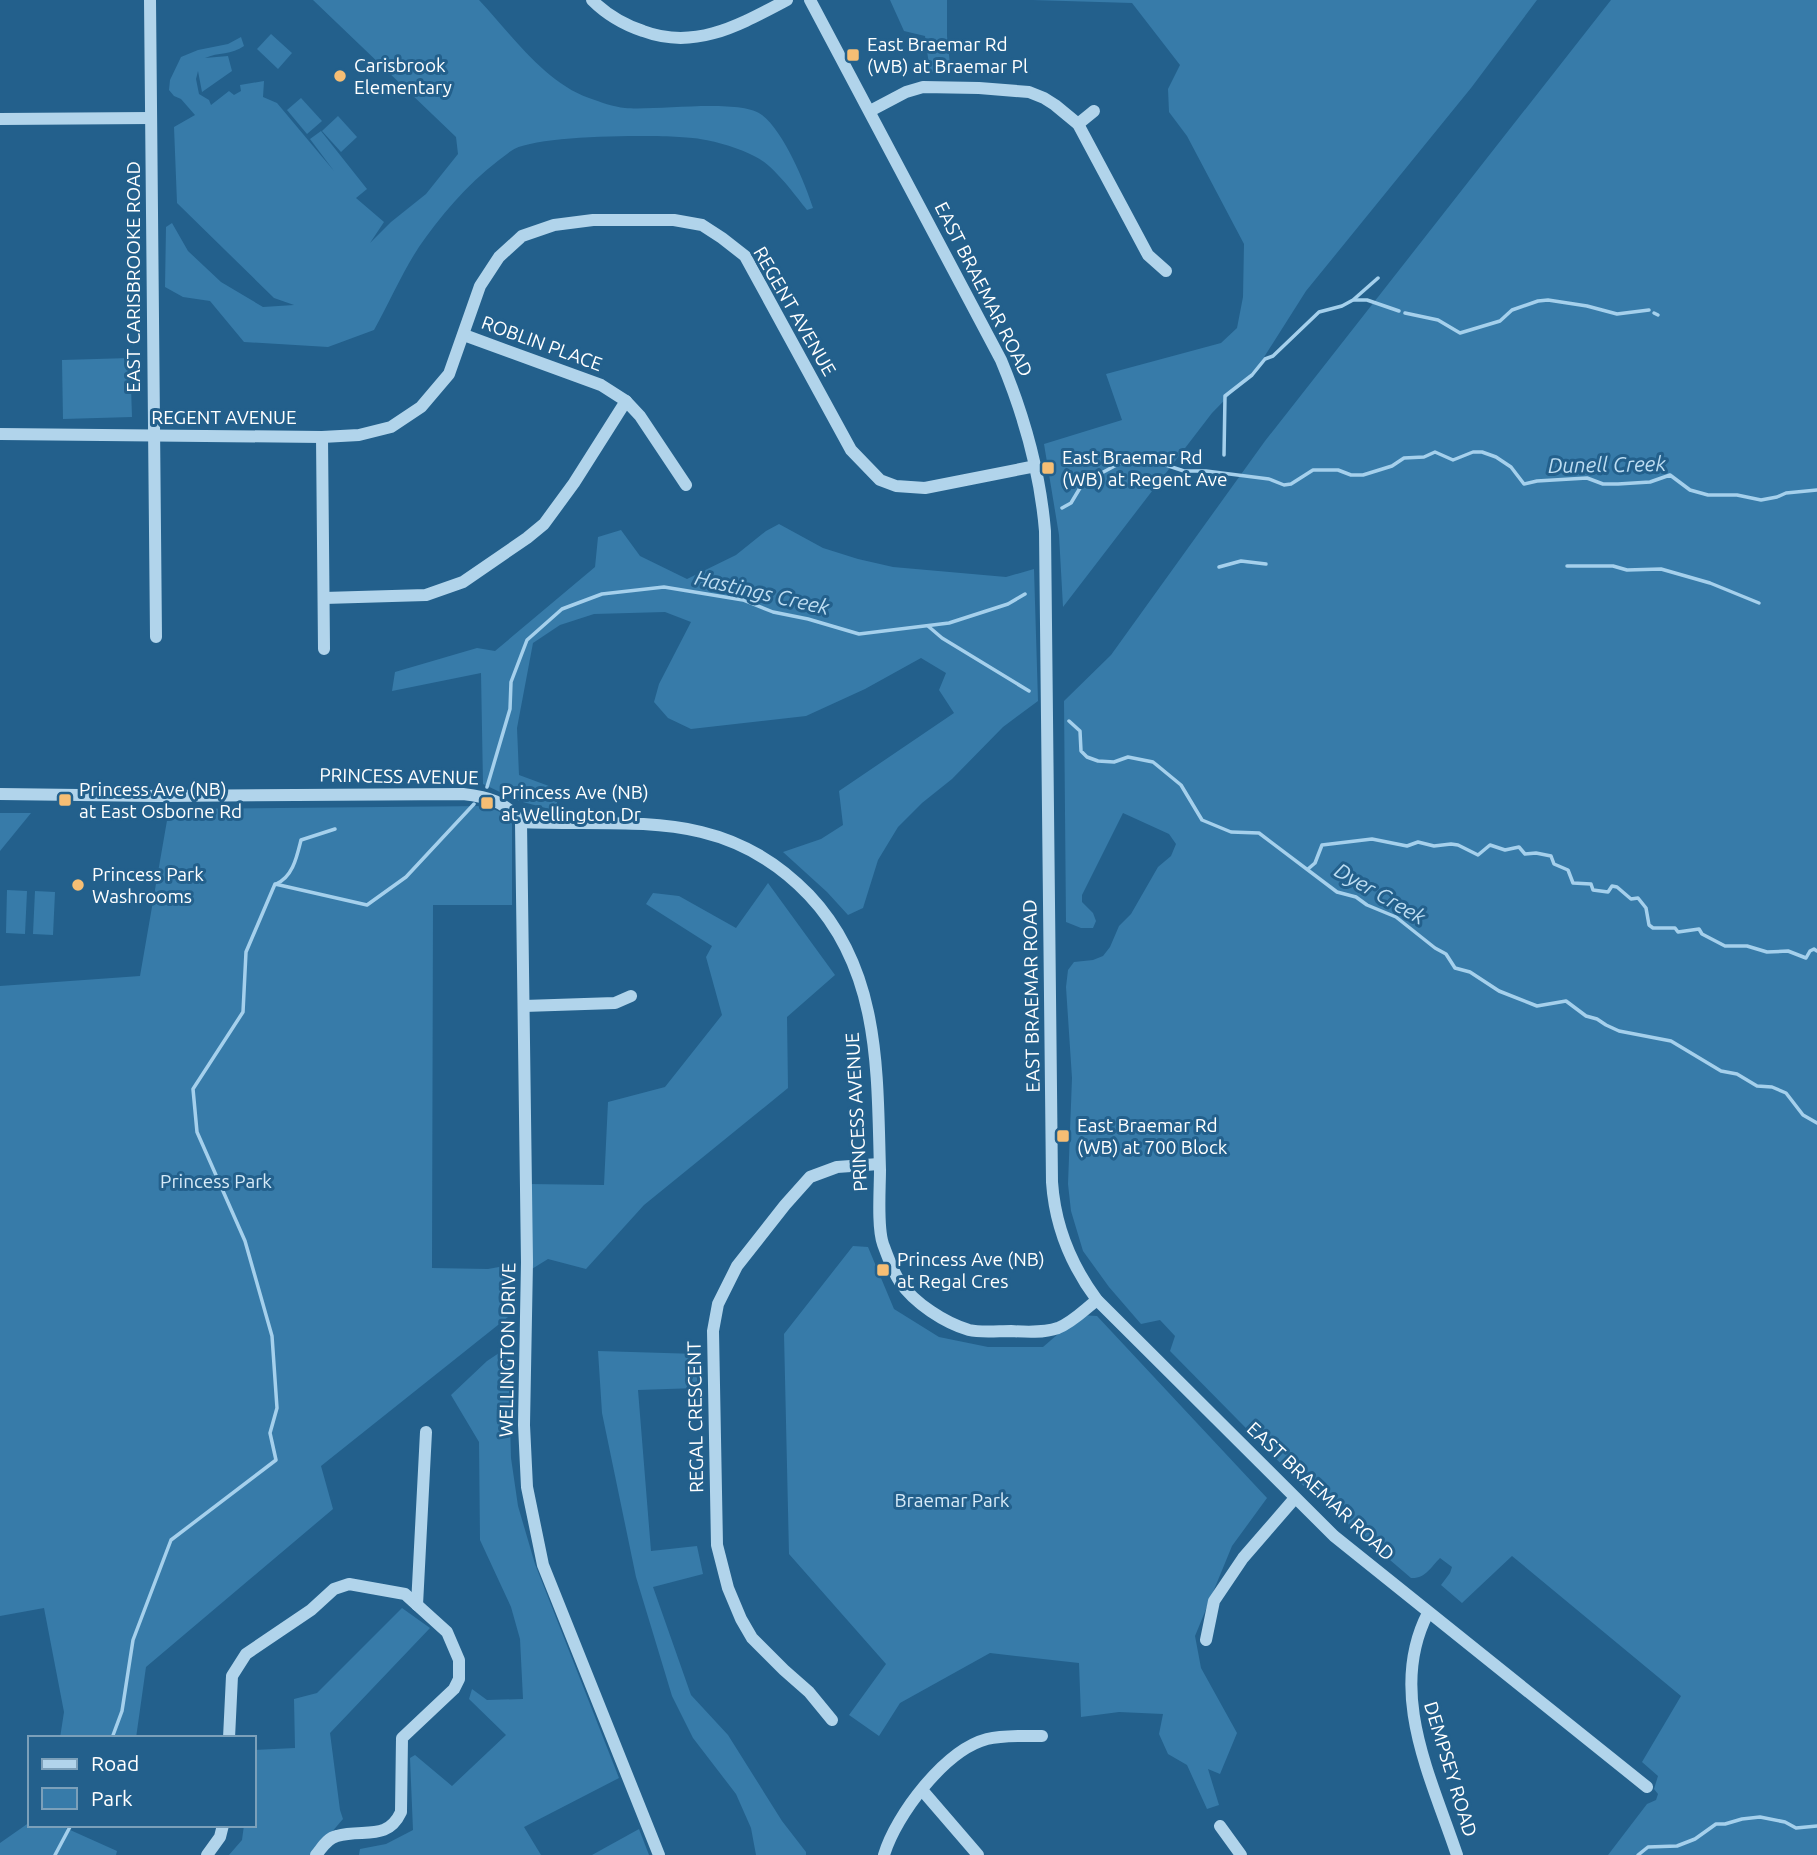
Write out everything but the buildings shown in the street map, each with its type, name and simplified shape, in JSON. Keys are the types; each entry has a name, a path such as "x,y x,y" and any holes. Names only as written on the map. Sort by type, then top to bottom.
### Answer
{"street":[{"name":"EAST CARISBROOKE ROAD","path":"150,0 156,637"},
{"path":"592,0 623,24 655,36 675,39 719,33 787,0"},
{"name":"EAST BRAEMAR ROAD","path":"810,0 1001,360 1021,412 1036,466 1045,531 1052,1182 1058,1226 1065,1244 1097,1300 1334,1535 1647,1787"},
{"path":"870,111 905,92 923,88 979,88 1029,92 1055,105 1078,124 1148,255 1166,271"},
{"path":"1078,124 1094,111"},
{"path":"0,119 151,118"},
{"name":"REGENT AVENUE","path":"0,435 323,437 359,435 391,427 421,407 449,374 480,286 499,257 522,236 554,225 593,220 674,220 702,225 745,256 851,450 880,480 896,486 925,488 1036,466"},
{"name":"ROBLIN PLACE","path":"464,335 601,385 626,401 640,416 686,485"},
{"path":"324,597 426,595 463,582 544,524 574,483 626,401"},
{"path":"323,437 324,649"},
{"name":"PRINCESS AVENUE","path":"0,794 463,794 487,797 511,809 522,822 646,822 702,830 724,837 785,873 809,895 847,948 861,981 870,1012 875,1053 882,1241 900,1283 933,1314 970,1330 1039,1331 1058,1328 1097,1300"},
{"name":"WELLINGTON DRIVE","path":"522,822 527,1286 524,1425 527,1488 543,1565 659,1855"},
{"path":"524,1006 615,1003 631,996"},
{"name":"REGAL CRESCENT","path":"832,1720 809,1692 752,1638 728,1588 717,1545 713,1331 718,1304 737,1266 810,1177 836,1167 880,1164"},
{"path":"417,1605 426,1432"},
{"path":"1206,1640 1214,1601 1243,1558 1295,1498"},
{"path":"229,1736 232,1676 246,1654 311,1610 334,1589 349,1584 405,1594 447,1632 459,1660 459,1679 453,1689 402,1738 401,1812 396,1823 387,1831 336,1836 327,1841 316,1855"},
{"name":"DEMPSEY ROAD","path":"1428,1613 1412,1654 1410,1705 1457,1855"},
{"path":"884,1855 906,1810 940,1770 964,1750 986,1739 1042,1736"},
{"path":"922,1790 978,1855"},
{"path":"1220,1826 1241,1855"},
{"path":"207,1855 220,1836 222,1827"}],"green space":[{"path":"313,0 479,0 543,69 557,81 589,98 625,108 717,106 751,110 770,123 786,145 813,208 807,210 763,161 714,142 684,137 633,136 573,138 524,145 511,151 487,170 445,213 411,259 374,330 328,347 244,342 210,301 183,297 165,287 166,227 172,223 188,251 221,282 263,307 294,305 274,298 177,203 174,127 195,115 169,90 170,80 181,57 198,50 228,44 241,37 244,46 239,49 205,58 228,56 232,71 202,92 198,71 196,79 199,94 209,100 211,105 229,91 234,95 241,91 240,85 264,81 263,97 277,103 334,171 310,139 321,131 367,189 356,198 384,222 370,243 426,194 458,154 456,137"},
{"path":"890,0 947,0 951,74 930,72 925,36 904,31"},
{"path":"1032,0 1537,0 1471,88 1306,291 1259,365 1212,413 1063,607 1059,535 1044,444 1122,420 1106,374 1221,343 1237,328 1243,297 1244,244 1187,136 1169,112 1168,89 1180,65 1132,3"},
{"path":"1611,0 1817,0 1817,1855 1608,1855 1647,1804 1656,1800 1658,1794 1654,1789 1658,1776 1642,1762 1681,1696 1512,1556 1462,1603 1441,1585 1452,1567 1440,1558 1424,1574 1411,1578 1299,1482 1170,1351 1175,1336 1160,1320 1141,1324 1083,1251 1071,1211 1068,1184 1072,1078 1066,987 1068,970 1074,962 1103,956 1119,926 1131,914 1158,867 1171,856 1176,844 1169,834 1123,813 1082,895 1082,902 1093,913 1096,921 1093,928 1081,928 1066,922 1064,701 1111,655 1265,441"},
{"path":"271,34 292,53 278,69 257,49"},
{"path":"301,98 322,121 307,134 287,110"},
{"path":"338,116 357,137 341,152 322,131"},
{"path":"130,358 132,417 63,419 62,360"},
{"path":"779,524 823,548 893,567 1006,577 1034,569 1038,701 1003,727 952,779 898,827 878,860 863,908 848,915 783,852 821,839 843,825 839,791 954,713 939,690 946,673 921,658 865,689 806,716 691,729 668,718 654,702 659,684 691,622 665,612 594,614 560,625 533,643 517,728 519,775 557,789 557,811 519,801 483,784 481,673 392,691 395,672 477,648 495,651 595,567 598,537 621,530 640,556 687,579 736,555"},
{"name":"Princess Park","path":"486,806 507,815 512,824 512,905 433,905 432,1268 488,1269 510,1265 508,1317 321,1466 333,1509 146,1667 136,1736 60,1736 64,1712 44,1608 0,1616 0,986 140,976 169,809"},
{"path":"0,813 31,813 0,851"},
{"path":"768,883 835,975 787,1017 788,1088 644,1205 586,1269 548,1259 527,1272 528,1184 604,1185 608,1102 665,1087 722,1015 706,957 712,946 646,904 653,893 679,896 736,928"},
{"path":"7,890 27,891 25,934 6,933"},
{"path":"35,891 55,892 53,935 33,934"},
{"name":"Braemar Park","path":"853,1246 868,1247 894,1309 939,1337 988,1347 1043,1347 1080,1315 1097,1316 1267,1498 1232,1546 1195,1636 1201,1668 1237,1733 1220,1774 1208,1769 1219,1805 1207,1809 1187,1765 1168,1754 1159,1734 1163,1714 1119,1712 1081,1717 1079,1663 990,1653 900,1703 879,1736 849,1715 886,1664 789,1554 784,1334"},
{"path":"508,1347 511,1458 518,1506 535,1564 619,1778 524,1827 541,1855 359,1855 360,1849 386,1844 413,1830 410,1758 415,1755 452,1786 506,1735 469,1699 472,1689 487,1700 523,1699 520,1639 511,1607 480,1540 479,1442 451,1395 487,1361"},
{"path":"598,1351 698,1354 697,1388 638,1390 651,1551 697,1546 703,1574 653,1587 691,1695 728,1735 806,1855 756,1855 751,1828 736,1794 693,1738 672,1696 636,1577 602,1413"},
{"path":"402,1608 430,1628 330,1733 343,1819 312,1855 229,1855 242,1840 244,1827 256,1827 256,1750 295,1748 294,1699 317,1693"},
{"path":"28,1823 28,1827 63,1827 117,1851 116,1855 0,1855 0,1843"},
{"path":"639,1829 649,1855 592,1855"}],"waterway":[{"path":"1224,455 1225,396 1252,375 1265,359 1273,356 1319,312 1353,300 1378,278"},
{"path":"1354,300 1367,300 1399,311"},
{"path":"1405,313 1438,320 1460,333 1500,321 1512,310 1538,301 1587,306 1617,314 1649,310"},
{"path":"1654,313 1658,315"},
{"name":"Dunell Creek","path":"1062,508 1071,503 1083,483 1135,455 1184,471 1269,479 1284,485 1291,484 1313,470 1338,470 1351,475 1363,475 1392,466 1404,458 1424,457 1435,452 1453,460 1473,452 1482,452 1511,467 1524,484 1587,478 1603,484 1618,484 1650,482 1670,475 1690,490 1708,495 1737,495 1761,500 1786,493 1817,490"},
{"path":"1219,567 1241,561 1266,564"},
{"path":"1567,566 1661,569 1710,583 1759,603"},
{"name":"Hastings Creek","path":"487,787 510,709 511,682 527,640 562,609 602,594 664,587 743,600 773,612 859,634 949,623 1008,604 1025,594"},
{"path":"928,626 942,638 1029,691"},
{"name":"Dyer Creek","path":"1069,721 1080,731 1081,751 1087,757 1098,761 1114,762 1128,757 1153,762 1181,785 1202,820 1231,832 1259,833 1337,892 1356,897 1367,905 1396,917 1446,954 1455,968 1470,972 1499,991 1537,1006 1566,1001 1586,1016 1619,1031 1671,1041 1721,1071 1737,1074 1757,1086 1772,1087 1786,1093 1803,1115 1817,1123"},
{"name":"Hastings Creek","path":"113,1736 122,1711 133,1640 171,1540 276,1460 270,1433 277,1408 272,1336 245,1241 197,1132 193,1089 243,1012 246,952 275,884 367,905 406,877 474,804"},
{"path":"276,884 290,871 301,840 335,829"},
{"path":"1308,869 1315,863 1322,845 1372,839 1407,846 1418,842 1434,846 1458,845 1478,855 1490,845 1505,850 1519,847 1525,854 1551,856 1554,864 1568,870 1573,883 1591,884 1593,890 1608,892 1612,886 1617,887 1631,899 1638,898 1646,908 1649,925 1653,928 1675,928 1678,932 1699,929 1702,934 1725,946 1747,946 1767,952 1788,951 1806,958 1810,951 1817,951"},
{"path":"1638,1855 1648,1847 1677,1846 1695,1839 1716,1824 1742,1819 1760,1817 1785,1822 1796,1828 1817,1826"},
{"name":"Hastings Creek","path":"55,1855 70,1827"}],"place":[{"name":"East Braemar Rd (WB) at Braemar Pl","path":"853,55"},
{"name":"Carisbrook Elementary","path":"340,76"},
{"name":"East Braemar Rd (WB) at Regent Ave","path":"1048,468"},
{"name":"Princess Ave (NB) at East Osborne Rd","path":"65,800"},
{"name":"Princess Ave (NB) at Wellington Dr","path":"487,803"},
{"name":"Princess Park Washrooms","path":"78,885"},
{"name":"East Braemar Rd (WB) at 700 Block","path":"1063,1136"},
{"name":"Princess Ave (NB) at Regal Cres","path":"883,1270"}]}
